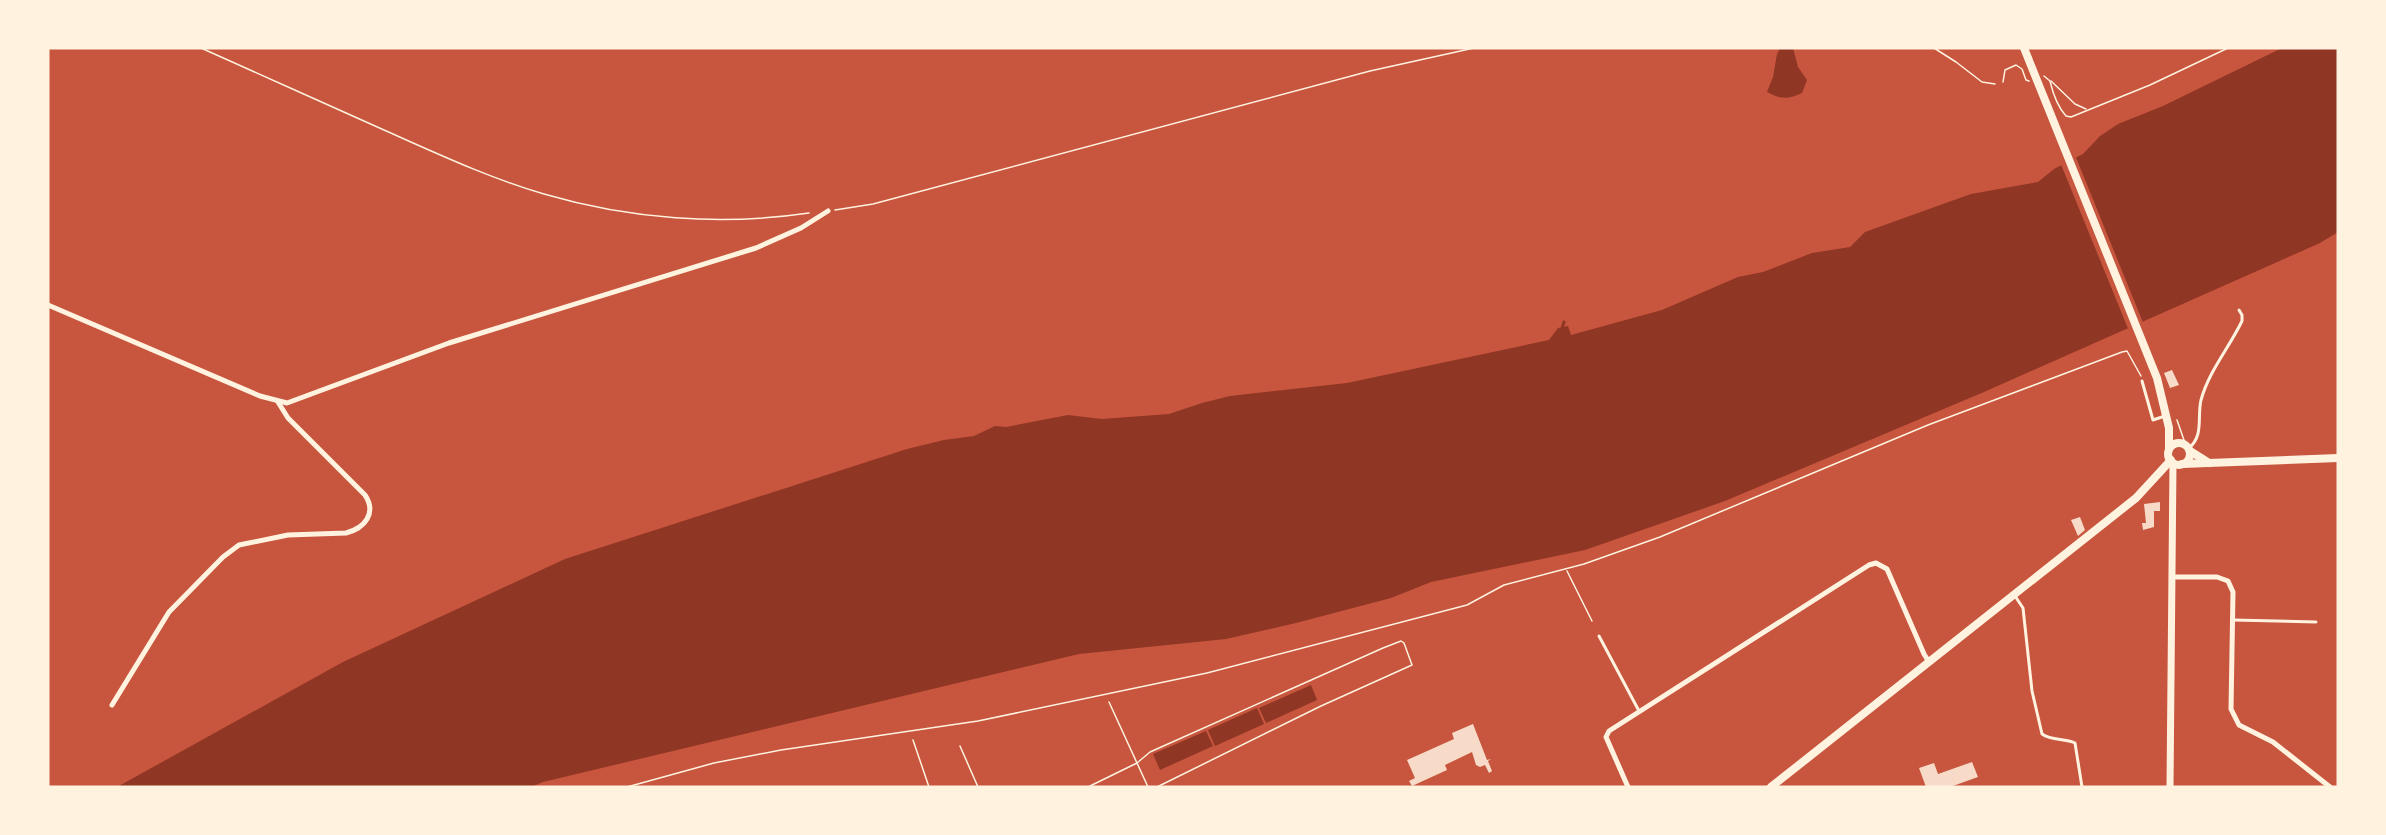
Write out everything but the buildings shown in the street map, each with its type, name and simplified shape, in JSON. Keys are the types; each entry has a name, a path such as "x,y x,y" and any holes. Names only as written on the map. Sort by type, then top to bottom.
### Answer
{"main road":[{"path":"2024,48 2157,378 2169,428 2172,462"},
{"path":"2169,428 2209,463"},
{"path":"2169,448 2178,443 2187,446"},
{"path":"2182,464 2189,459 2187,446"},
{"path":"2172,462 2182,464 2338,458"},
{"path":"1771,787 2136,498 2172,462"}],"street":[{"path":"48,305 260,396 287,403 449,343 756,248 801,228 828,210"},
{"path":"112,705 169,612 207,573 239,545 288,535 346,533 355,531 369,518 371,510 365,495 288,418 278,402"},
{"path":"2170,787 2172,462"},
{"path":"1628,787 1606,737 1609,731 1876,563 1887,569 1929,662"},
{"path":"2172,577 2217,577 2228,581 2233,592 2231,709 2234,717 2239,725 2273,742 2330,787"}],"lane":[{"path":"2187,446 2196,442 2199,435 2201,402 2206,385 2242,321 2239,310"},
{"path":"2142,381 2153,420 2166,415"},
{"path":"2014,594 2023,608 2032,691 2042,734 2048,738 2065,738 2075,743 2082,787"},
{"path":"2232,620 2316,622"},
{"path":"1599,636 1639,712"}],"path":[{"path":"201,48 425,148 507,182 544,194 612,210 666,217 737,219 809,213"},
{"path":"828,210 873,204 1370,71 1474,48"},
{"path":"1934,48 1977,79 1995,84"},
{"path":"2050,81 2054,96 2066,116 2071,117 2150,85 2228,48"},
{"path":"2003,82 2006,70 2016,65 2022,69 2026,80"},
{"path":"2044,76 2075,104 2087,110"},
{"path":"627,787 714,763 781,750 978,720 1186,678 1467,605 1504,585 1566,569 1660,537 1918,429 2122,352 2127,351 2142,381"},
{"path":"2179,425 2187,446"},
{"path":"1566,569 1592,621"},
{"path":"1088,787 1137,763 1150,752 1383,648 1401,641 1404,643 1412,665 1321,706 1157,787"},
{"path":"1109,702 1148,787"},
{"path":"913,740 929,787"},
{"path":"960,746 978,787"}],"shaded area":[{"path":"1780,48 1793,48 1798,67 1807,80 1802,93 1788,98 1767,92"},
{"path":"2282,48 2338,48 2338,232 2320,243 1984,392 1725,501 1585,550 1431,582 1391,598 1226,639 1079,654 543,782 531,787 117,787 343,662 565,559 907,449 974,436 995,426 1006,427 1068,415 1102,419 1169,414 1230,396 1347,383 1549,340 1558,328 1568,326 1571,335 1662,310 1738,277 1763,272 1812,253 1850,247 1865,232 1971,194 2038,182 2054,169 2083,154 2100,136 2118,124 2163,106"},
{"path":"1311,685 1317,700 1266,723 1259,708"},
{"path":"1257,708 1264,724 1215,746 1208,730"},
{"path":"1206,731 1213,746 1160,770 1153,754"}],"pier":[{"path":"2075,155 2144,325 2129,331 2060,162"}],"waterway":[{"path":"1561,332 1564,322"}]}
